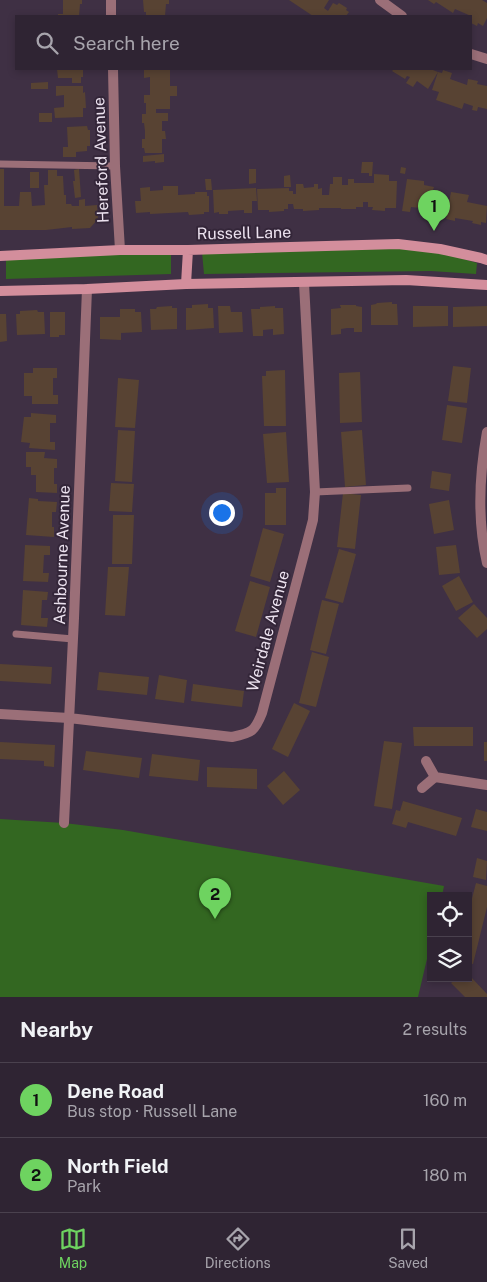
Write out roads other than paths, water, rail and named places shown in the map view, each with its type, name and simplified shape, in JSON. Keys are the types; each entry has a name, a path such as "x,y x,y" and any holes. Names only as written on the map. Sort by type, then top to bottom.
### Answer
{"main road":[{"name":"Russell Lane","path":"0,256 120,250 398,244 440,249 487,260"},
{"path":"186,284 188,250"},
{"path":"0,291 186,284 406,280 487,285"}],"street":[{"path":"111,0 111,15"},
{"path":"380,0 401,15"},
{"path":"472,54 487,58"},
{"name":"Hereford Avenue","path":"113,70 115,166 120,250"},
{"name":"Weirdale Avenue","path":"0,714 69,718 232,738 246,735 256,727 262,712 313,520 315,492 304,283"},
{"name":"Ashbourne Avenue","path":"64,823 87,289"},
{"path":"487,432 480,494 483,545 487,564"},
{"path":"426,762 435,777"},
{"path":"422,788 435,777 487,785"}],"lane":[{"path":"0,164 115,166"},
{"path":"315,492 408,488"},
{"path":"16,634 73,639"}],"place":[{"name":"Dene Road","path":"434,231"},
{"name":"North Field","path":"215,919"}]}
